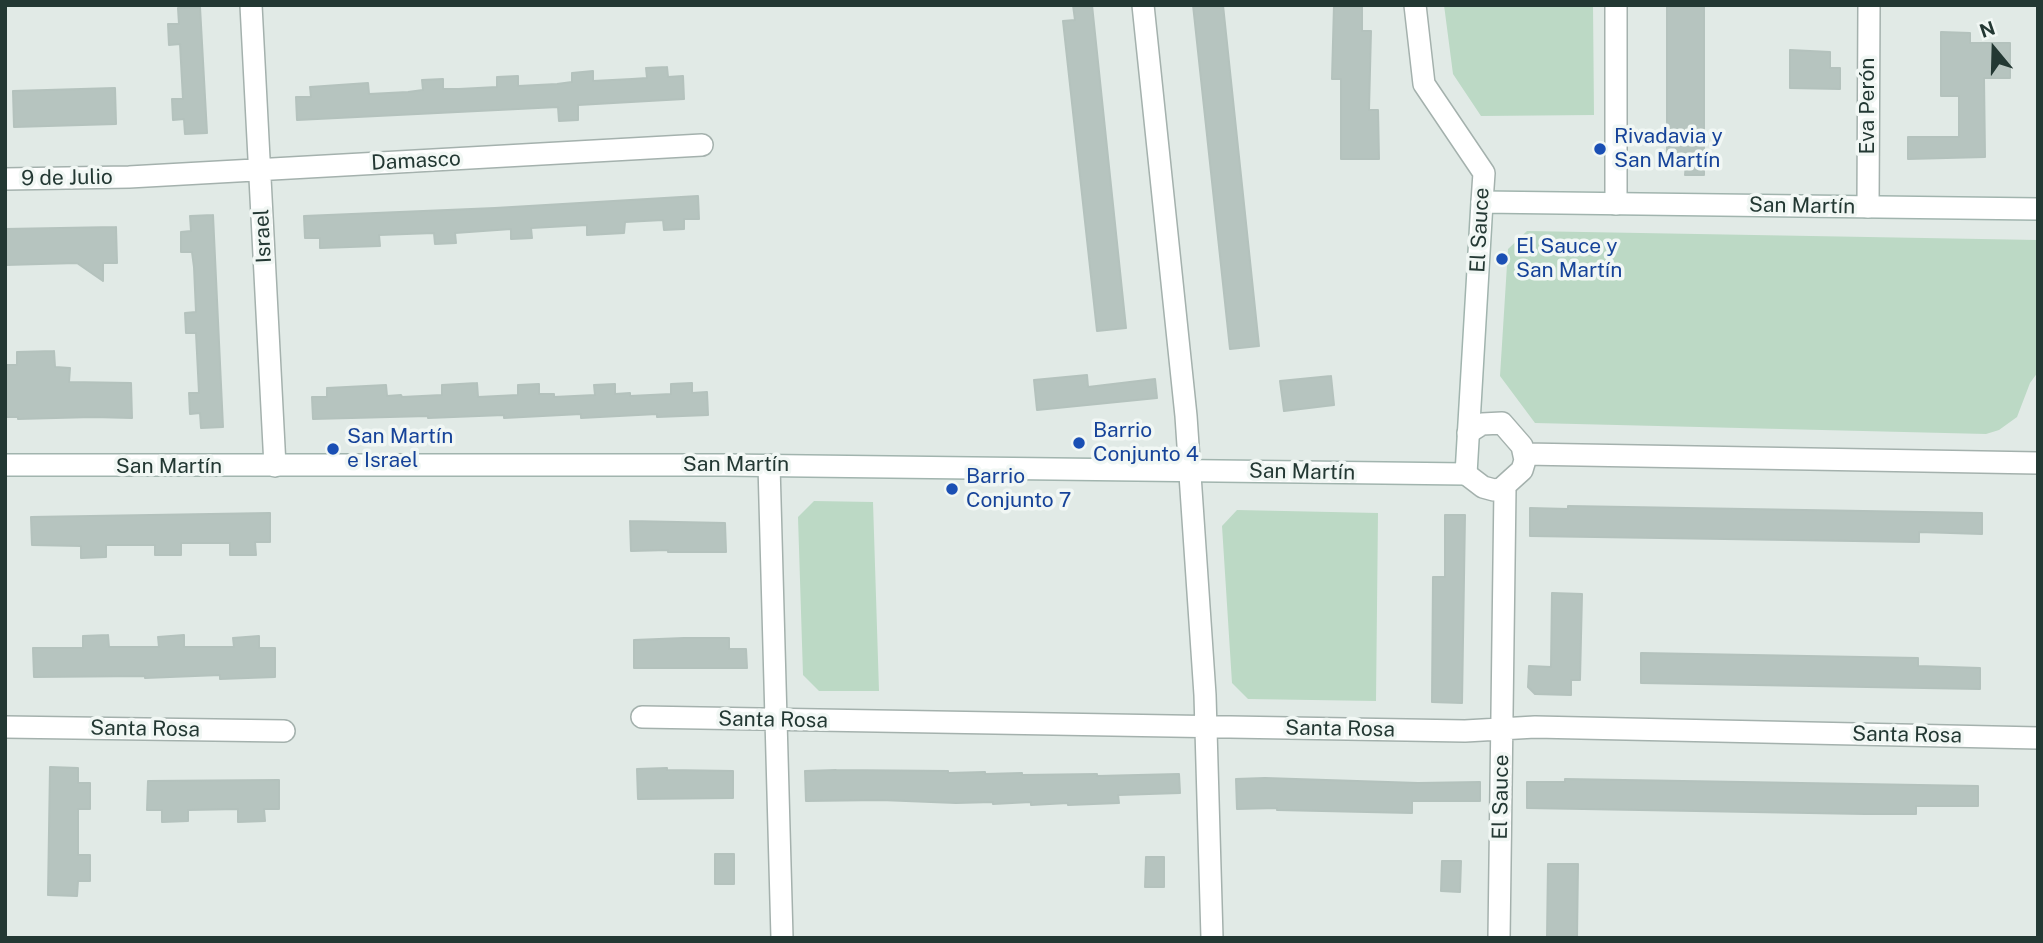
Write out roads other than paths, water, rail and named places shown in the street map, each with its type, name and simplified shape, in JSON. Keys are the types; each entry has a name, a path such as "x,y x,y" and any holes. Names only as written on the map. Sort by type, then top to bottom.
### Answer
{"street":[{"name":"Israel","path":"251,5 275,466"},
{"path":"1143,5 1190,470 1206,727 1212,938"},
{"name":"El Sauce","path":"1415,5 1424,84 1484,173 1466,474"},
{"path":"1616,5 1616,204"},
{"name":"Eva Perón","path":"1868,207 1869,5"},
{"name":"Damasco","path":"129,177 702,145"},
{"name":"9 de Julio","path":"5,179 129,177"},
{"name":"San Martín","path":"1482,202 2038,209"},
{"path":"1466,474 1489,489 1505,488 1522,470 1524,454 1522,446 1502,423 1482,424 1468,433"},
{"path":"1524,454 2038,463"},
{"path":"769,465 782,938"},
{"name":"San Martín","path":"5,466 769,465 1466,474"},
{"name":"El Sauce","path":"1499,938 1505,488"},
{"name":"Santa Rosa","path":"642,718 1465,731 1535,727 2038,738"},
{"name":"Santa Rosa","path":"5,727 284,731"}],"place":[{"name":"Rivadavia y San Martín","path":"1600,149"},
{"name":"El Sauce y San Martín","path":"1502,259"},
{"name":"Barrio Conjunto 4","path":"1079,443"},
{"name":"San Martín e Israel","path":"333,449"},
{"name":"Barrio Conjunto 7","path":"952,489"}]}
